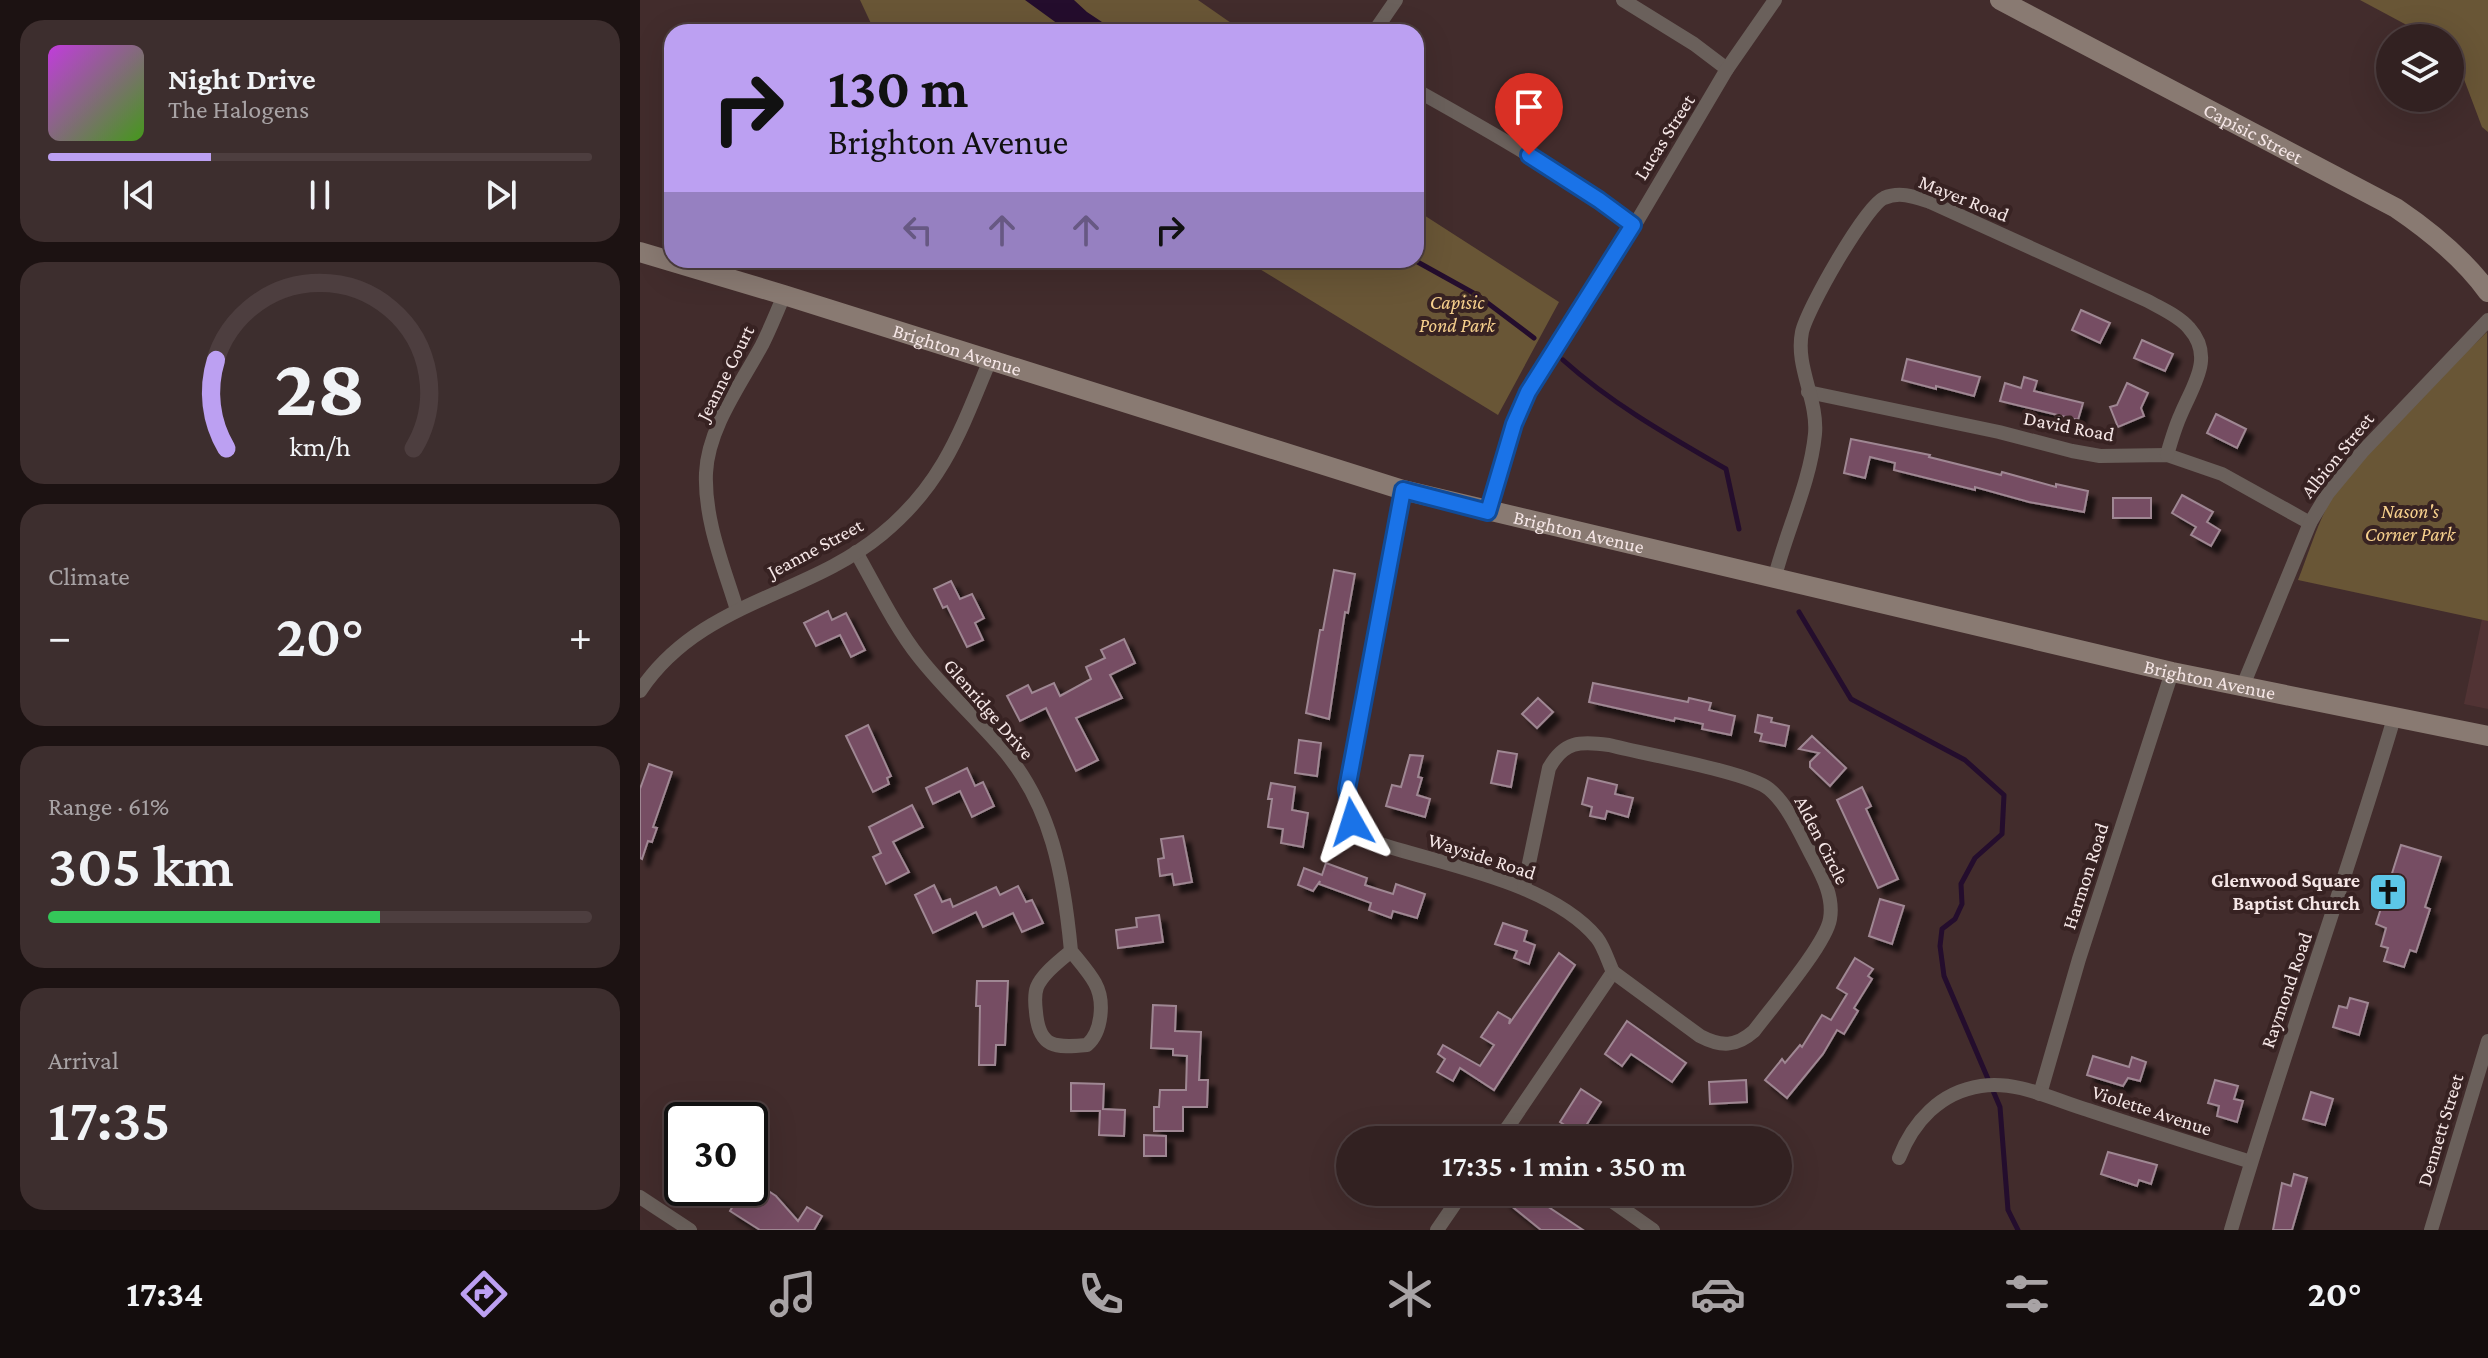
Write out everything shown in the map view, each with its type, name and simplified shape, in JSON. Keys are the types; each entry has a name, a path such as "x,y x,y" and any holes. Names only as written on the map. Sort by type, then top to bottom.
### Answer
{"main road":[{"name":"Capisic Street","path":"2000,0 2396,208 2424,227 2477,277 2488,292"},
{"name":"Brighton Avenue","path":"640,252 664,259"},
{"name":"Brighton Avenue","path":"694,268 1403,490 2242,688 2488,736"}],"street":[{"path":"1380,24 1396,0"},
{"path":"1623,0 1694,44 1727,69"},
{"name":"Lucas Street","path":"1488,512 1514,424 1528,392 1727,69 1775,0"},
{"path":"1424,95 1506,141 1633,225"},
{"name":"Mayer Road","path":"1774,580 1781,551 1799,504 1815,433 1814,414 1803,374 1802,332 1816,296 1868,212 1881,199 1898,194 1914,196 2176,316 2200,344 2202,365 2167,455"},
{"name":"Jeanne Court","path":"737,610 711,520 707,494 708,454 722,419 784,295"},
{"name":"Albion Street","path":"2242,688 2310,523 2328,493 2362,452 2488,320"},
{"name":"Jeanne Street","path":"640,691 667,657 683,643 737,610 856,552 905,513 944,466 990,360"},
{"name":"David Road","path":"1808,392 2100,456 2167,455 2222,474 2310,523"},
{"name":"Wayside Road","path":"1403,490 1347,789 1352,822 1363,835 1377,843 1524,887 1575,919 1598,939 1613,972"},
{"name":"Glenridge Drive","path":"856,552 916,654 1002,748 1033,795 1056,850 1065,891 1071,951"},
{"name":"Harmon Road","path":"2040,1094 2079,959 2172,672"},
{"name":"Raymond Road","path":"2231,1230 2286,1049 2359,839 2394,718"},
{"name":"Alden Circle","path":"1524,887 1549,768 1558,752 1573,745 1588,742 1609,745 1766,786 1789,814 1825,880 1831,900 1830,920 1823,939 1754,1031 1743,1041 1728,1045 1713,1043 1613,972"},
{"path":"1071,951 1097,985 1100,1022 1096,1038 1087,1045 1051,1045 1041,1037 1038,1026 1037,987 1071,951"},
{"path":"1508,1126 1613,972"},
{"name":"Dennett Street","path":"2431,1230 2488,1041"},
{"name":"Violette Avenue","path":"1899,1158 1908,1133 1942,1101 1968,1088 1997,1084 2040,1094 2251,1162"},
{"path":"640,1197 690,1230"},
{"path":"1437,1230 1453,1206"},
{"path":"1619,1206 1653,1230"}],"shaded area":[{"path":"1025,0 1074,0 1105,24 1058,24"},
{"path":"2482,619 2488,621 2488,709 2464,704"}],"green space":[{"path":"860,0 1198,0 1232,24 871,24"},
{"path":"2360,0 2488,0 2488,132 2482,127 2464,79 2464,24 2405,24"},
{"name":"Capisic Pond Park","path":"1424,215 1559,302 1498,415 1258,268 1424,268"},
{"name":"Nason's Corner Park","path":"2487,332 2488,621 2298,580 2328,505 2360,459 2401,414"}],"building":[{"path":"2081,310 2110,323 2100,343 2072,330"},
{"path":"2142,340 2173,354 2165,371 2134,358"},
{"path":"1907,359 1980,377 1974,396 1902,380"},
{"path":"2024,377 2037,381 2034,391 2083,403 2078,420 2000,401 2005,383 2021,388"},
{"path":"2127,383 2148,393 2141,408 2144,416 2118,427 2110,407 2117,405"},
{"path":"2216,414 2246,429 2237,448 2207,433"},
{"path":"1851,439 1930,455 2001,475 2002,472 2056,487 2056,484 2088,491 2084,512 1894,470 1895,463 1870,457 1865,478 1844,473"},
{"path":"2182,495 2213,512 2207,522 2220,530 2211,546 2191,535 2196,527 2172,513"},
{"path":"2113,498 2151,498 2151,518 2113,518"},
{"path":"1334,570 1355,574 1348,613 1345,612 1329,719 1306,713"},
{"path":"951,581 960,599 972,594 984,618 975,623 983,640 967,647 947,606 943,608 934,589"},
{"path":"828,611 832,620 846,613 865,650 851,657 840,635 816,646 804,623"},
{"path":"1124,639 1135,663 1110,675 1122,698 1076,718 1098,760 1076,771 1046,708 1020,721 1007,696 1028,685 1032,693 1054,683 1060,696 1091,679 1086,667 1105,658 1101,650"},
{"path":"1593,683 1688,702 1689,698 1711,703 1709,710 1735,716 1731,735 1702,729 1703,724 1675,718 1674,721 1589,702"},
{"path":"1538,698 1553,712 1537,728 1522,714"},
{"path":"1758,715 1789,726 1785,746 1760,741 1762,734 1755,732"},
{"path":"868,725 891,776 887,778 889,784 873,792 846,736"},
{"path":"1812,736 1846,768 1830,786 1810,767 1810,762 1819,753 1799,749"},
{"path":"1299,740 1321,743 1317,776 1295,773"},
{"path":"1498,751 1517,754 1511,787 1491,783"},
{"path":"1410,755 1423,756 1417,795 1430,799 1425,817 1386,806 1392,785 1401,787"},
{"path":"649,764 672,772 653,827 657,828 652,842 648,841 642,859 640,789"},
{"path":"967,768 975,786 983,782 994,806 972,817 960,791 933,804 926,788"},
{"path":"1588,778 1617,785 1615,794 1633,798 1628,817 1607,811 1605,819 1590,816 1592,807 1582,804"},
{"path":"1271,783 1295,787 1292,810 1308,813 1303,847 1281,843 1283,829 1268,827"},
{"path":"1862,787 1871,806 1866,809 1898,879 1878,888 1837,800"},
{"path":"912,805 923,827 893,842 909,872 886,884 873,857 881,853 869,827"},
{"path":"1183,836 1192,882 1174,885 1172,874 1160,876 1158,859 1164,858 1161,839"},
{"path":"2401,845 2441,857 2425,907 2430,909 2416,952 2410,950 2404,967 2384,961 2388,948 2381,946 2386,928 2376,924"},
{"path":"1326,863 1367,878 1365,885 1393,894 1396,884 1425,894 1417,918 1393,911 1391,918 1369,910 1371,903 1319,884 1320,881 1313,891 1298,885 1304,868 1322,875"},
{"path":"934,885 942,902 950,899 953,907 996,887 1000,895 1018,886 1026,902 1032,900 1043,923 1022,932 1013,913 983,927 976,912 933,933 915,895"},
{"path":"1880,899 1904,906 1892,944 1869,936"},
{"path":"1159,915 1163,942 1118,948 1116,930 1137,927 1136,918"},
{"path":"1503,923 1527,931 1524,941 1535,945 1529,964 1514,958 1517,951 1495,944"},
{"path":"1559,953 1575,965 1494,1090 1460,1068 1453,1081 1437,1072 1445,1059 1438,1054 1443,1045 1480,1066 1494,1045 1481,1037 1498,1012 1510,1019 1509,1024"},
{"path":"1855,958 1873,969 1868,976 1872,979 1854,1008 1858,1011 1844,1034 1837,1030 1823,1054 1787,1098 1765,1080 1782,1059 1785,1063 1800,1045 1802,1047 1822,1015 1831,1020 1847,994 1837,988"},
{"path":"977,981 1008,981 1005,1045 996,1045 995,1065 979,1065 980,1006 976,1006"},
{"path":"2350,998 2368,1003 2359,1035 2333,1027 2339,1006 2347,1008"},
{"path":"1153,1005 1176,1006 1175,1031 1201,1032 1199,1080 1208,1080 1207,1107 1183,1107 1183,1131 1154,1131 1154,1107 1159,1107 1160,1090 1186,1090 1187,1056 1173,1055 1173,1049 1151,1048"},
{"path":"1627,1021 1686,1063 1672,1082 1631,1054 1622,1066 1605,1054"},
{"path":"2093,1056 2129,1067 2132,1057 2146,1062 2140,1081 2128,1078 2123,1086 2087,1075"},
{"path":"1746,1080 1747,1102 1710,1104 1709,1082"},
{"path":"2215,1080 2238,1086 2234,1099 2243,1101 2237,1122 2217,1116 2219,1106 2208,1103"},
{"path":"1071,1083 1104,1084 1103,1109 1125,1110 1124,1136 1099,1135 1100,1111 1071,1111"},
{"path":"1581,1089 1601,1102 1586,1126 1566,1126 1560,1122"},
{"path":"2311,1092 2333,1099 2325,1125 2303,1119"},
{"path":"1144,1135 1166,1136 1166,1156 1144,1156"},
{"path":"2108,1152 2157,1165 2151,1184 2139,1180 2137,1186 2101,1174"},
{"path":"2294,1174 2307,1178 2292,1230 2273,1230 2282,1183 2291,1186"},
{"path":"768,1191 798,1221 807,1207 822,1216 814,1230 760,1230 730,1211 733,1206 768,1206"},
{"path":"1511,1206 1547,1206 1583,1230 1541,1230"}],"waterway":[{"path":"1424,266 1477,295 1534,338"},
{"path":"1563,360 1621,405 1726,469 1739,529"},
{"path":"1799,612 1851,699 1965,760 2004,795 2002,834 1975,858 1961,884 1962,904 1955,919 1942,929 1940,946 1944,976 2000,1107 2008,1210 2018,1230"}],"place":[{"name":"Glenwood Square Baptist Church","path":"2388,892"}],"route":[{"path":"1352,822 1347,789 1403,490 1488,512 1514,424 1528,392 1633,225 1529,155"}]}
